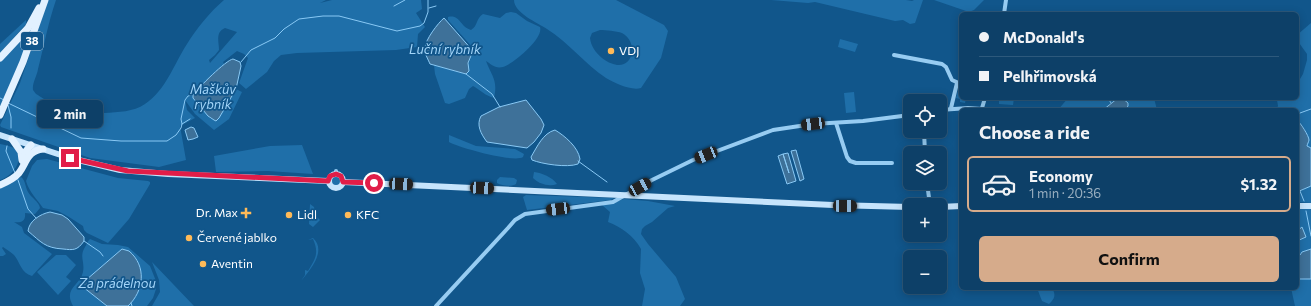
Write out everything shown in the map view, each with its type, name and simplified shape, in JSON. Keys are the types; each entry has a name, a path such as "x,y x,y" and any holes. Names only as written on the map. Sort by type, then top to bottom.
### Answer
{"main road":[{"path":"0,58 30,24 42,0"},
{"name":"38","path":"0,115 16,81 32,40 45,0"},
{"path":"1,135 76,160 128,171 328,181"},
{"path":"12,139 21,152 22,162"},
{"path":"31,146 31,153"},
{"path":"14,175 26,152 31,146"},
{"path":"0,184 14,175 31,153 36,150 43,149"},
{"path":"328,181 330,176 336,172 341,176 343,182"},
{"path":"328,181 329,185 334,189 340,187 343,182"},
{"path":"343,182 833,205 903,207"},
{"path":"947,207 959,206"},
{"path":"1299,206 1311,206"}],"street":[{"path":"1004,12 1006,0"},
{"path":"894,55 942,64 946,67 950,77 959,84 951,108"},
{"path":"947,109 982,108 984,100"},
{"path":"436,306 516,220 525,214 613,202 652,180 693,160 773,130 813,124 903,116"},
{"path":"836,123 847,157 850,161 856,163 892,163"}],"shaded area":[{"path":"48,0 56,0 48,26 33,90 36,94 63,111 74,117 81,118 101,113 131,110 145,104 159,92 195,32 208,15 224,0 326,0 320,3 332,0 421,0 422,9 416,13 425,27 418,34 417,47 396,50 297,53 281,55 274,61 267,72 246,89 239,83 248,58 244,54 237,51 223,62 224,64 196,91 193,96 193,98 211,119 219,118 236,89 242,92 229,119 214,130 195,114 185,100 187,110 195,118 180,126 186,160 159,167 90,158 1,127 0,125 20,83","holes":["225,28 237,32 210,63 209,60 219,50 218,38 220,32"]},
{"path":"514,0 616,0 664,25 668,31 661,58 641,88 637,89 623,86 606,78 598,72 563,41 527,17 515,5","holes":["600,30 622,33 628,38 632,52 626,63 620,65 612,64 602,58 595,51 591,44 590,38 592,33"]},
{"path":"771,0 923,0 915,23 910,24 903,20 895,21 815,2 808,3"},
{"path":"934,0 984,0 974,10 969,12"},
{"path":"506,13 516,13 527,21 540,27 540,32 533,44 508,65 498,67 493,66 486,61 495,83 494,98 473,86 469,89 465,98 449,104 445,103 435,74 434,65 465,74 474,49 448,20 448,17 455,17 464,26 471,30 483,14 500,18"},
{"path":"26,20 26,24 0,53 0,44"},
{"path":"1311,23 1311,148 1307,146 1306,132 1299,122 1299,108 1277,108 1277,100 1299,100 1299,81 1303,74 1307,54 1299,43 1299,33"},
{"path":"31,26 31,36 0,108 0,61"},
{"path":"840,39 858,44 855,52 838,47"},
{"path":"959,87 959,99 956,98"},
{"path":"854,92 856,112 846,113 844,93"},
{"path":"960,100 966,100 965,103 960,102"},
{"path":"999,100 1014,100 1013,105 999,104"},
{"path":"1066,100 1116,100 1106,108 1060,108"},
{"path":"1124,100 1154,100 1156,108 1126,108 1128,103"},
{"path":"449,135 476,146 515,149 524,154 523,157 509,158 487,154 464,148 449,142"},
{"path":"0,144 10,146 15,149 19,158 16,168 9,175 0,180"},
{"path":"302,145 313,174 268,171 216,172 214,156 270,146"},
{"path":"47,159 118,178 148,181 150,184 129,219 108,243 87,233 83,226 58,211 43,208 33,195 26,181 32,166 37,160"},
{"path":"534,172 547,176 557,184 547,185 538,182 533,178"},
{"path":"334,176 338,176 340,177 340,185 334,186 331,183 331,179"},
{"path":"21,177 24,180 28,192 38,203 40,208 35,214 25,213 24,220 14,222 22,227 24,233 52,254 32,276 25,272 14,255 3,247 2,248 6,254 0,256 0,188"},
{"path":"500,177 514,178 517,180 516,184 510,186 499,184 497,183 497,180"},
{"path":"1311,186 1311,203 1299,202 1299,191"},
{"path":"526,195 614,198 611,200 527,210 523,197"},
{"path":"624,199 648,201 675,206 668,208 645,226 642,229 641,234 676,277 685,299 680,306 642,306 645,289 640,273 641,249 627,232 608,222 610,212 602,205"},
{"path":"310,204 314,207 316,216 320,220 313,227 309,224"},
{"path":"1299,208 1311,208 1311,249 1302,252 1299,255 1299,240 1305,238 1300,228 1299,229"},
{"path":"313,238 317,243 318,254 316,260 301,281 305,275 305,270 308,271 316,255 316,248 313,239 308,240"},
{"path":"90,239 102,244 128,247 150,266 156,281 156,289 153,298 147,306 128,306 136,296 140,284 141,272 140,266 134,255 122,249 86,280 84,288 107,306 73,306 70,300 71,291 79,281 83,272 82,254"},
{"path":"56,255 66,255 76,265 66,277 71,281 58,295 37,272"},
{"path":"152,262 194,306 152,306 160,292 159,280"},
{"path":"1299,279 1311,279 1311,306 1295,306 1291,290 1299,290"},
{"path":"1038,290 1053,290 1053,300 1049,304 1042,301"}],"water":[{"name":"Luční rybník","path":"444,18 473,51 468,63 469,71 466,74 430,64 426,56 425,50 429,36"},
{"name":"Maškův rybník","path":"233,59 240,62 241,66 236,89 216,121 208,116 193,98 193,95 219,69"},
{"path":"526,100 544,125 541,133 534,142 527,148 487,142 479,126 481,116 499,107"},
{"path":"1116,100 1124,100 1128,103 1126,108 1106,108"},
{"path":"1299,122 1309,138 1307,146 1311,148 1311,186 1299,191"},
{"path":"191,127 194,128 198,137 188,140 185,130"},
{"path":"555,130 563,135 577,150 580,159 578,164 568,166 555,165 532,160 531,157 544,137"},
{"path":"796,150 804,179 800,181 791,151"},
{"path":"788,153 796,181 787,184 778,156"},
{"name":"Za prádelnou","path":"50,212 62,215 68,219 84,237 84,241 79,247 72,250 47,246 28,231 30,224 36,218 42,214"},
{"path":"1302,227 1306,237 1299,240 1299,229"},
{"name":"Za prádelnou","path":"122,249 129,251 139,264 141,271 140,286 133,300 128,306 107,306 83,287 86,280"},
{"path":"1311,249 1311,279 1299,279 1299,256 1302,252"}],"waterway":[{"path":"394,6 405,0"},
{"path":"241,62 251,50 275,38 284,29 299,19 339,16 397,31 420,26 424,23 428,12 428,0"},
{"path":"429,8 436,6"},
{"path":"466,74 492,94 500,107"},
{"path":"8,103 81,138 121,141 167,141 176,135 181,128 181,119 185,100 188,96 192,95"},
{"path":"0,98 4,100"},
{"path":"8,105 11,117 11,128"},
{"path":"1299,114 1311,109"},
{"path":"182,124 190,119"},
{"path":"7,146 6,151 15,173"},
{"path":"578,161 607,182"},
{"path":"18,180 28,209 36,218"},
{"path":"1300,191 1304,201"},
{"path":"1306,211 1311,236"},
{"path":"84,241 100,252 103,256"}],"place":[{"name":"VDJ","path":"611,51"},
{"name":"Dr. Max","path":"246,213"},
{"name":"Lidl","path":"289,215"},
{"name":"KFC","path":"348,215"},
{"name":"Červené jablko","path":"189,238"},
{"name":"Aventin","path":"203,264"}],"route":[{"path":"70,158 128,171 328,181 330,176 336,174 341,176 343,182 374,183"}]}
